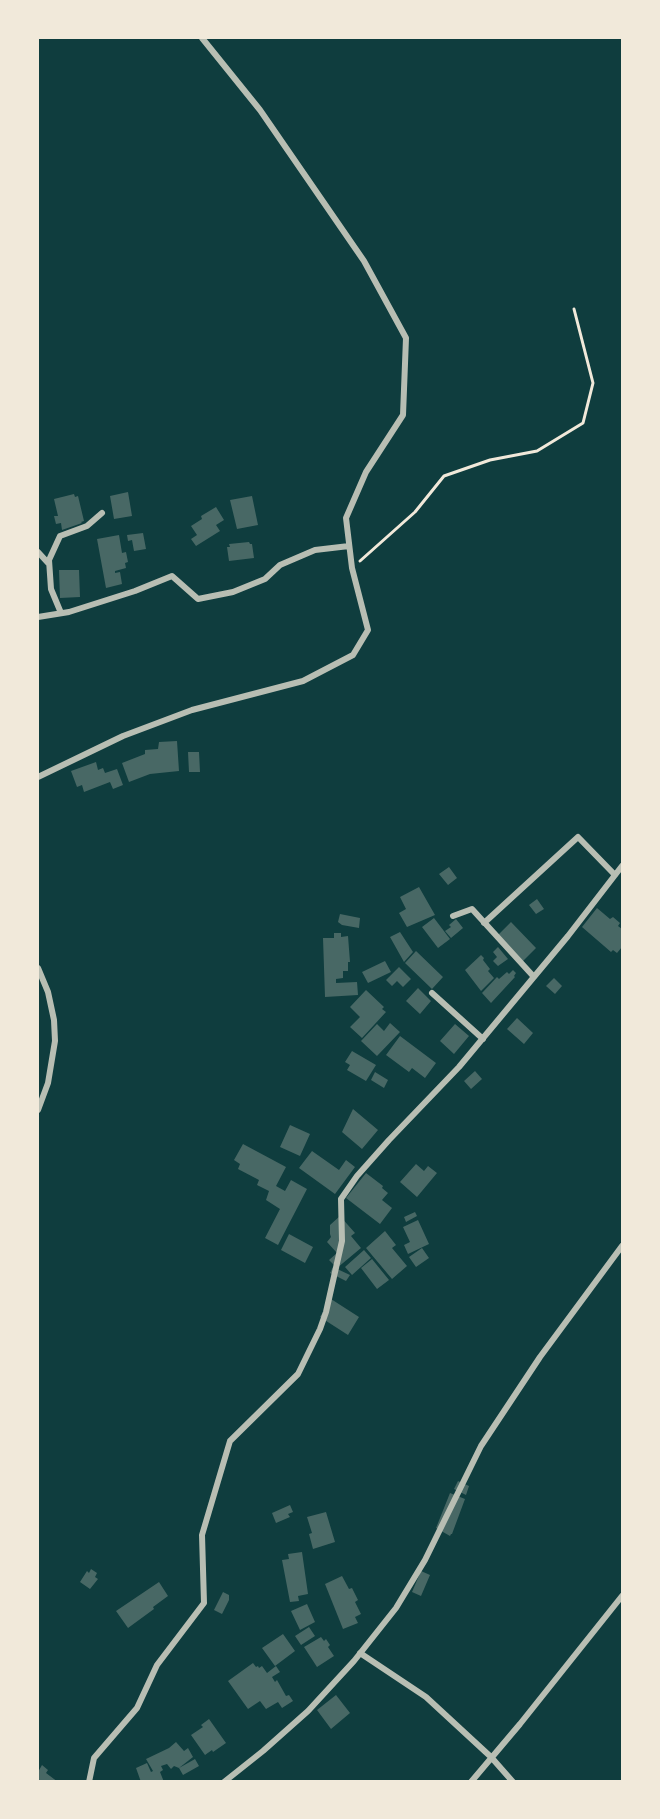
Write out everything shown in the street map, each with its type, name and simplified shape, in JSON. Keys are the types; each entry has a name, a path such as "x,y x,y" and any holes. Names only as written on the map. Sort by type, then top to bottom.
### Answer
{"street":[{"path":"38,777 123,736 192,710 303,681 353,655 368,630 352,568 346,518 366,472 403,415 406,338 364,261 260,110 202,38"},
{"path":"61,613 51,589 49,560 60,536 87,526 102,513"},
{"path":"38,617 61,613 135,591 172,576 198,599 233,592 265,579 280,565 315,550 349,546"},
{"path":"38,552 50,564"},
{"path":"484,922 578,837 615,875"},
{"path":"89,1782 94,1758 137,1708 157,1665 204,1603 202,1535 230,1441 298,1374 320,1329 342,1241 341,1199 357,1176 483,1039 622,866"},
{"path":"453,916 472,909 534,977"},
{"path":"38,968 48,992 54,1020 55,1041 48,1083 38,1110"},
{"path":"432,993 483,1039"},
{"path":"224,1782 308,1711 354,1661 396,1608 425,1560 481,1446 540,1357 622,1246"},
{"path":"471,1782 622,1596"},
{"path":"360,1653 426,1696 491,1757 513,1782"}],"path":[{"path":"352,568 415,512 444,476 490,460 537,451 583,423 592,383 574,309"}],"building":[{"path":"128,492 132,516 114,519 110,496"},
{"path":"74,494 75,497 78,496 84,521 62,530 61,523 56,524 54,516 58,516 54,499"},
{"path":"252,496 258,525 237,529 230,500"},
{"path":"216,507 224,520 216,525 220,531 196,546 191,539 197,535 191,526 202,519 201,516"},
{"path":"143,533 146,549 134,551 132,540 128,541 127,535"},
{"path":"119,535 122,553 126,552 128,562 125,563 126,568 115,571 115,573 120,572 122,584 106,588 97,539"},
{"path":"249,542 252,544 254,558 229,561 227,547 230,547 229,544"},
{"path":"59,570 79,570 80,597 60,598"},
{"path":"177,741 179,771 150,774 129,782 122,763 145,754 145,750 158,749 159,742"},
{"path":"188,752 199,752 200,772 189,772"},
{"path":"96,762 98,770 103,768 105,773 117,769 123,785 113,789 110,782 84,792 82,785 77,787 71,771"},
{"path":"449,867 457,878 448,885 439,874"},
{"path":"419,887 435,915 407,927 399,913 406,909 400,897"},
{"path":"537,899 544,909 536,914 529,905"},
{"path":"597,908 610,919 613,917 620,923 618,926 622,929 622,947 617,953 613,950 611,952 582,927"},
{"path":"340,914 360,918 359,928 342,925 338,922"},
{"path":"434,918 450,939 438,948 422,927"},
{"path":"456,919 463,928 451,938 445,931"},
{"path":"511,922 536,948 522,962 497,936"},
{"path":"400,932 413,952 404,962 390,937"},
{"path":"334,933 341,933 341,937 348,936 350,962 348,962 348,971 343,971 343,978 336,979 336,983 357,982 358,995 325,997 323,938 334,938"},
{"path":"498,947 508,959 498,966 493,961 497,957 493,952"},
{"path":"416,951 443,977 432,989 405,963"},
{"path":"481,955 494,978 481,991 465,970"},
{"path":"385,961 391,972 368,983 362,972"},
{"path":"399,967 411,979 403,987 397,981 392,986 386,980"},
{"path":"513,970 516,973 515,977 491,1003 482,993 497,977 499,979"},
{"path":"554,978 562,986 555,994 546,986"},
{"path":"418,988 431,1001 420,1014 406,1001"},
{"path":"366,990 384,1007 382,1009 386,1012 362,1038 350,1027 360,1017 350,1007"},
{"path":"517,1018 533,1033 524,1044 507,1029"},
{"path":"390,1023 400,1032 377,1056 361,1041 377,1024 384,1031"},
{"path":"455,1024 469,1036 454,1054 440,1041"},
{"path":"400,1036 436,1063 425,1078 412,1068 409,1072 386,1055"},
{"path":"352,1051 376,1065 366,1081 347,1070 350,1065 345,1062"},
{"path":"475,1071 482,1079 471,1089 464,1081"},
{"path":"375,1072 388,1080 384,1088 371,1080"},
{"path":"353,1109 378,1130 362,1149 342,1132"},
{"path":"290,1125 310,1134 300,1156 280,1147"},
{"path":"243,1144 286,1167 276,1186 285,1191 291,1180 307,1189 278,1245 265,1238 280,1209 266,1200 269,1191 257,1185 259,1180 238,1169 240,1164 234,1160"},
{"path":"312,1151 339,1170 346,1160 355,1167 335,1194 299,1168"},
{"path":"416,1164 424,1171 428,1166 437,1173 417,1197 400,1182"},
{"path":"366,1173 383,1186 382,1188 388,1193 382,1200 392,1208 380,1224 346,1198"},
{"path":"415,1212 417,1216 406,1222 404,1217"},
{"path":"340,1216 355,1233 351,1236 361,1248 337,1268 329,1260 337,1253 327,1242 331,1237 330,1225"},
{"path":"418,1220 429,1244 408,1254 404,1245 410,1242 403,1227"},
{"path":"385,1231 396,1245 392,1248 407,1266 392,1279 366,1248"},
{"path":"289,1234 313,1247 305,1263 281,1250"},
{"path":"422,1248 429,1258 416,1267 409,1257"},
{"path":"364,1250 371,1258 352,1275 345,1267"},
{"path":"372,1259 389,1280 377,1289 361,1268"},
{"path":"333,1267 350,1275 346,1281 330,1273"},
{"path":"331,1299 359,1317 348,1335 320,1317"},
{"path":"458,1481 469,1486 466,1495 454,1489"},
{"path":"450,1493 465,1499 450,1536 436,1528"},
{"path":"290,1505 293,1512 288,1514 290,1517 276,1523 272,1513"},
{"path":"326,1512 335,1542 313,1549 309,1534 312,1533 307,1517"},
{"path":"302,1552 308,1594 298,1596 299,1601 290,1602 282,1560 289,1559 288,1554"},
{"path":"91,1569 97,1573 95,1577 98,1579 90,1589 80,1582"},
{"path":"421,1571 430,1575 421,1596 412,1592"},
{"path":"342,1576 358,1600 355,1602 361,1614 355,1617 358,1623 343,1629 325,1584"},
{"path":"159,1582 168,1596 128,1628 116,1611"},
{"path":"223,1592 229,1595 229,1600 222,1614 214,1610"},
{"path":"307,1604 315,1622 300,1630 291,1611"},
{"path":"309,1627 315,1636 301,1645 295,1636"},
{"path":"283,1634 295,1651 275,1666 262,1648"},
{"path":"321,1637 324,1641 326,1639 334,1656 317,1667 304,1647"},
{"path":"253,1663 259,1668 262,1666 267,1673 276,1666 280,1672 272,1677 275,1682 277,1680 286,1696 289,1695 293,1701 282,1708 278,1702 266,1709 260,1701 248,1709 228,1681"},
{"path":"336,1695 350,1713 331,1729 317,1710"},
{"path":"209,1719 226,1743 205,1755 191,1735 203,1727 201,1725"},
{"path":"176,1742 184,1751 188,1748 193,1757 179,1768 174,1766 171,1769 167,1764 161,1766 163,1770 160,1772 164,1782 141,1782 136,1768 147,1763 151,1772 153,1771 146,1759"},
{"path":"195,1759 199,1766 183,1775 179,1768"},
{"path":"42,1765 48,1770 46,1773 58,1782 38,1782 38,1772"}]}
